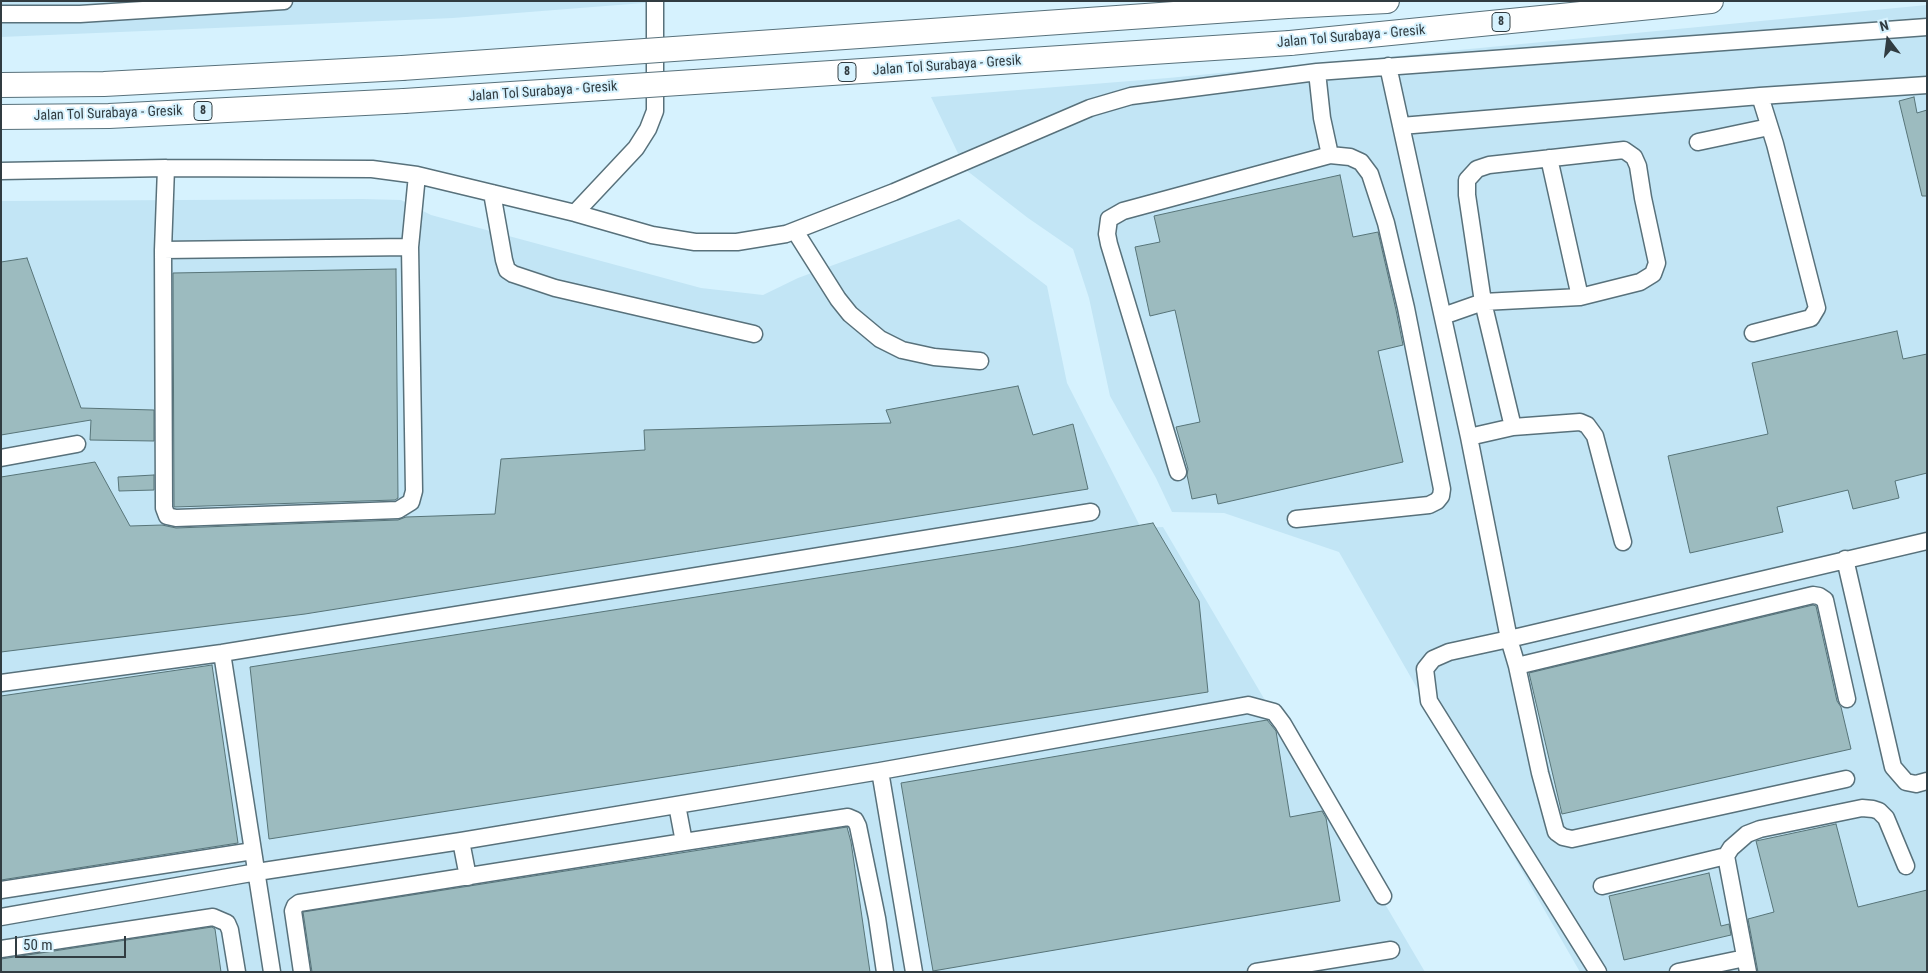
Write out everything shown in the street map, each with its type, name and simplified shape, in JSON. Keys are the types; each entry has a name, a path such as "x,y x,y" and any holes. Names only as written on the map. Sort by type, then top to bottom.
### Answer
{"highway":[{"path":"1,85 104,84 402,68 1288,6 1387,1"},
{"name":"Jalan Tol Surabaya - Gresik","path":"1,117 109,116 404,101 1290,43 1711,1"}],"street":[{"path":"1,14 79,8 284,1"},
{"path":"575,213 636,148 648,129 655,111 655,1"},
{"path":"1,172 166,168 372,169 417,175 575,213 652,235 695,242 737,242 761,240 795,231 894,192 1090,108 1131,96 1317,72 1927,27"},
{"path":"1388,66 1469,437 1509,639 1517,666 1540,773 1556,832 1563,837 1572,839 1846,779"},
{"path":"1317,72 1322,118 1330,154"},
{"path":"1401,126 1760,96 1927,85"},
{"path":"1754,333 1811,318 1816,308 1760,96"},
{"path":"1698,142 1769,127"},
{"path":"1443,316 1483,302 1580,297 1640,282 1653,274 1657,264 1638,166 1634,157 1624,150 1489,165 1477,169 1467,180 1467,195 1483,302 1513,427"},
{"path":"1178,472 1109,244 1107,234 1109,219 1124,211 1330,154 1350,157 1361,162 1370,174 1386,223 1406,308 1442,489 1441,496 1437,501 1429,505 1296,519"},
{"path":"1549,158 1580,297"},
{"path":"166,168 163,250 164,508 168,516 176,518 398,510 411,502 414,491 410,247 417,175"},
{"path":"492,193 504,260 507,270 513,274 555,288 754,334"},
{"path":"795,231 838,299 850,314 880,339 902,350 934,357 980,361"},
{"path":"163,250 410,247"},
{"path":"1469,437 1513,427 1580,422 1592,430 1623,542"},
{"path":"1,458 76,444"},
{"path":"1,683 222,652 1091,512"},
{"path":"1598,972 1429,700 1425,669 1432,659 1448,652 1927,541"},
{"path":"1845,559 1893,767 1906,782 1916,784 1927,781"},
{"path":"1517,666 1813,595 1825,600 1847,699"},
{"path":"222,652 272,972"},
{"path":"1,917 152,892 257,872 461,841 880,771 1248,705 1274,712 1283,724 1383,896"},
{"path":"880,771 914,972"},
{"path":"677,804 684,842"},
{"path":"1678,972 1746,965 1726,856 1731,848 1747,834 1862,808 1878,811 1886,818 1906,866"},
{"path":"302,972 293,915 296,905 684,842 852,818 858,826 877,918 885,972"},
{"path":"461,841 468,876"},
{"path":"1,890 253,851"},
{"path":"1602,886 1726,856"},
{"path":"149,867 152,892"},
{"path":"83,877 85,903"},
{"path":"877,918 904,913"},
{"path":"1,949 213,917 227,923 230,930 237,972"},
{"path":"1256,972 1391,950"}],"shaded area":[{"path":"1,1 669,1 453,18 1,37"},
{"path":"1927,5 1927,972 1580,972 1339,552 1224,513 1172,512 1156,478 1110,396 1089,298 1073,249 1028,218 966,170 931,97 1168,78"},
{"path":"401,200 431,215 701,288 763,295 798,278 959,219 1047,286 1067,383 1141,528 1163,527 1425,972 1,972 1,201"}],"building":[{"path":"1914,97 1917,113 1927,110 1927,196 1922,196 1899,101"},
{"path":"1340,175 1353,237 1378,232 1396,310 1403,345 1378,351 1403,462 1218,504 1216,494 1192,499 1187,475 1188,469 1176,427 1200,422 1175,310 1150,316 1135,247 1160,242 1154,216"},
{"path":"27,258 81,408 154,410 154,441 90,440 91,420 1,435 1,262"},
{"path":"396,269 398,498 395,500 174,507 173,273"},
{"path":"1897,331 1903,359 1927,354 1927,473 1895,481 1899,498 1853,509 1848,490 1777,507 1783,532 1690,553 1668,456 1768,434 1752,363"},
{"path":"1018,386 1033,435 1073,424 1088,489 305,614 1,652 1,477 95,462 130,526 162,525 176,528 398,520 406,517 495,514 501,459 645,450 644,430 891,423 886,410"},
{"path":"154,475 154,490 119,491 118,477"},
{"path":"1153,523 1199,601 1208,692 269,839 250,667 1015,547"},
{"path":"1813,605 1816,606 1837,701 1841,707 1851,749 1562,814 1529,673"},
{"path":"212,665 238,843 1,880 1,696"},
{"path":"1267,720 1276,731 1290,817 1322,811 1326,818 1340,901 933,971 901,783"},
{"path":"1836,824 1858,907 1927,890 1927,972 1758,972 1748,919 1774,912 1756,841"},
{"path":"847,827 851,842 870,972 312,972 303,912"},
{"path":"1709,873 1721,926 1729,924 1731,935 1624,960 1609,896"},
{"path":"212,927 215,929 221,972 1,972 1,959"}]}
